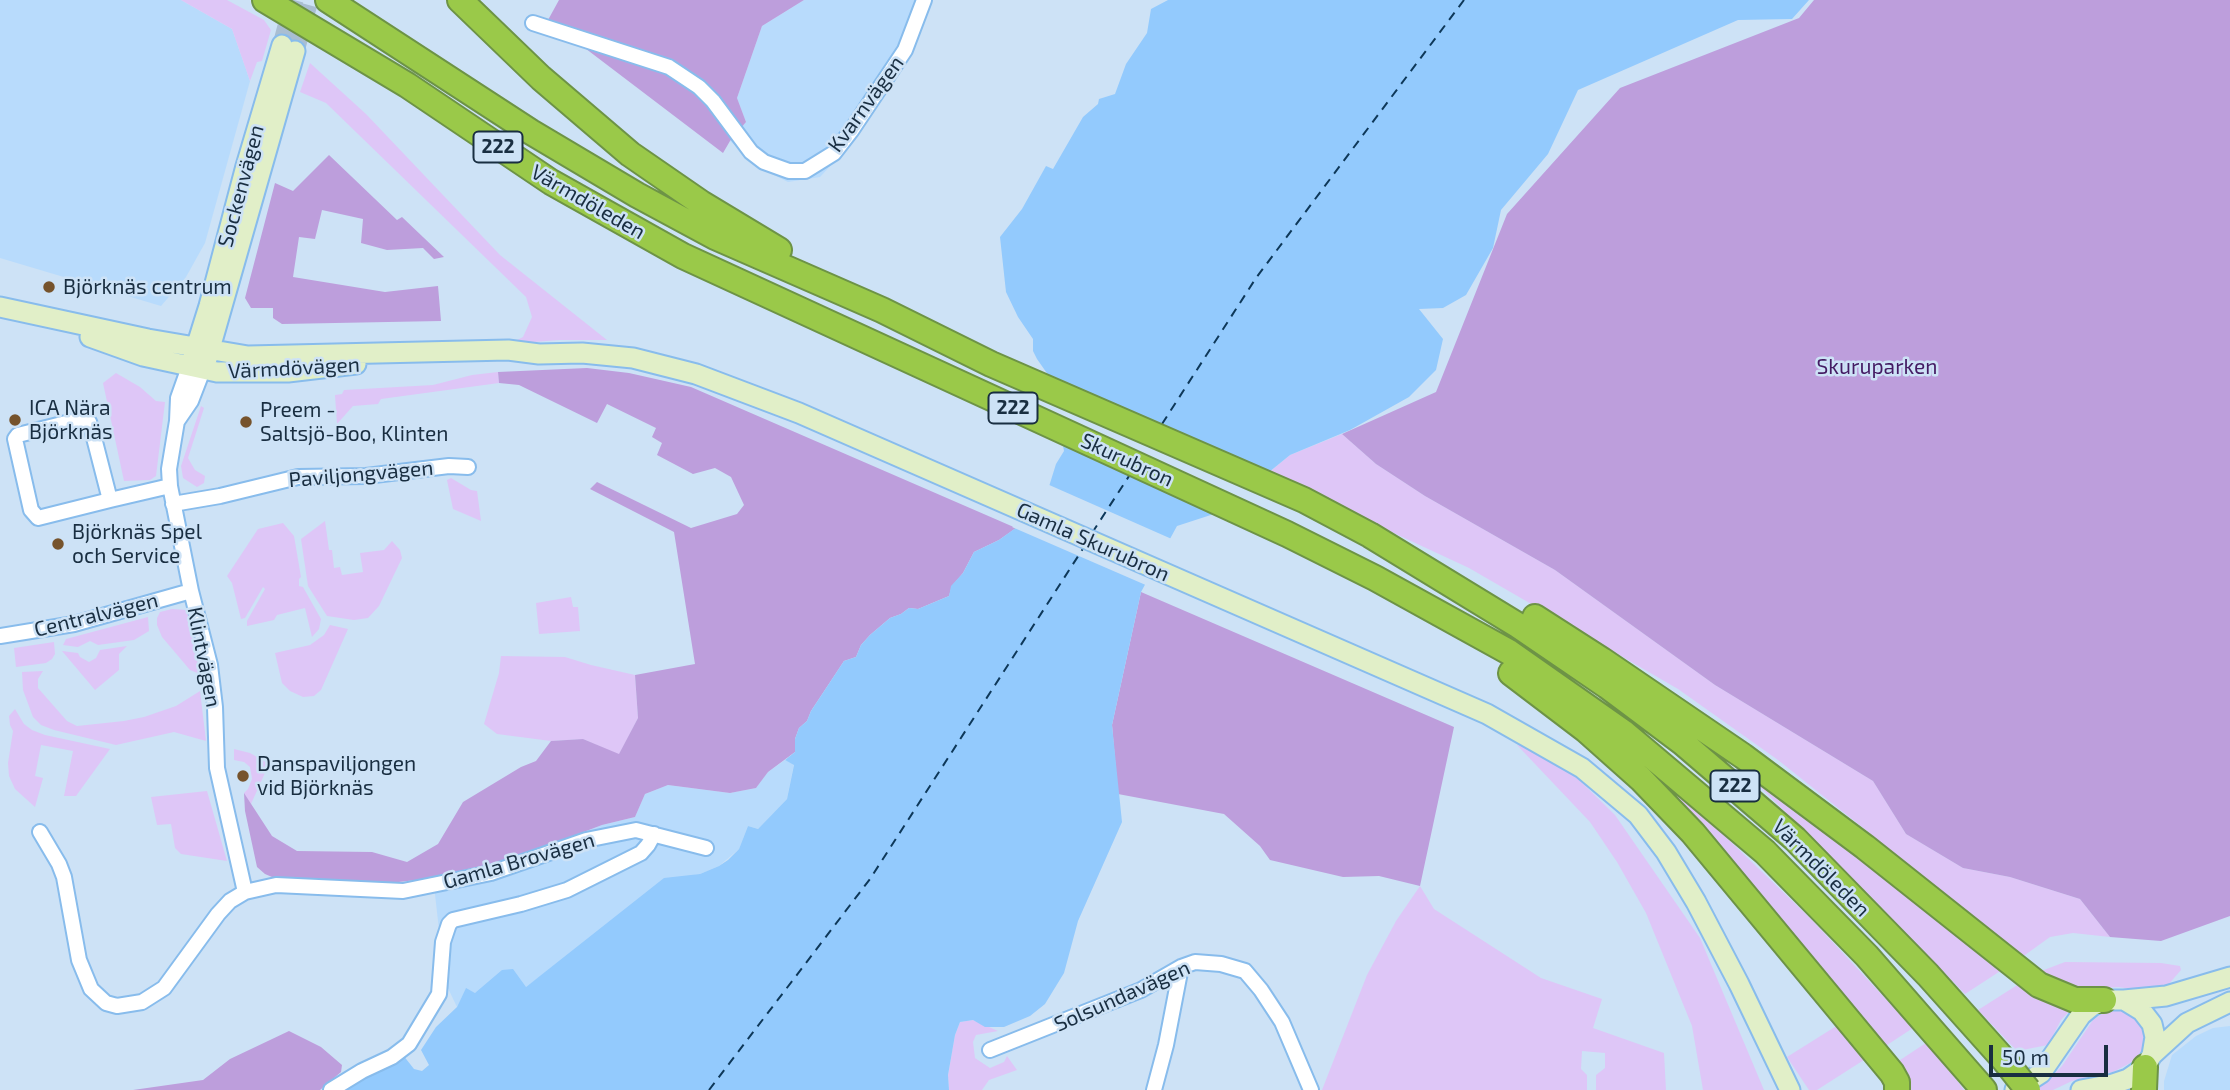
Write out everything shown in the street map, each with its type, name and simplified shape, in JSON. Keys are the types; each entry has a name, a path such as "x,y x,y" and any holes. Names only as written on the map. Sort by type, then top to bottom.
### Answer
{"highway":[{"name":"Värmdöleden","path":"265,0 407,85 562,188 683,256 739,283"},
{"name":"Värmdöleden","path":"328,0 590,167 715,237 755,246"},
{"path":"460,0 541,78 630,154 755,246"},
{"name":"Skurubron","path":"755,246 991,364 1304,500 1465,575 1522,618"},
{"name":"Skurubron","path":"739,283 1287,534 1375,578 1506,660"},
{"name":"Värmdöleden","path":"1522,618 1719,772 1795,839 1927,975 2028,1090"},
{"path":"1522,618 1602,660 1743,756 1865,847 2039,985 2075,1000 2114,1000"},
{"name":"Värmdöleden","path":"1506,660 1623,732 1755,844 1820,906 1902,993 1981,1086"},
{"path":"1506,660 1530,686 1586,730 1641,779 1693,833 1892,1073 1897,1082 1897,1090"}],"main road":[{"name":"Sockenvägen","path":"196,368 288,48"},
{"name":"Värmdövägen","path":"3,307 148,339 248,356 508,350 633,358 696,374"},
{"name":"Värmdövägen","path":"3,307 143,356 196,368 288,372 353,364 420,361 508,350"},
{"name":"Gamla Skurubron","path":"696,374 799,413 1487,714 1582,768 1638,815 1667,852 1713,937"},
{"path":"1713,937 1732,994 1775,1090"},
{"path":"1713,937 1740,984 1790,1090"},
{"path":"2015,1090 2041,1073 2081,1014 2092,1006 2114,1000 2166,996 2230,977"},
{"path":"2114,1000 2142,1011 2151,1024 2155,1037 2147,1071"},
{"path":"2081,1090 2113,1084 2147,1071 2187,1023 2230,1002"}],"street":[{"name":"Kvarnvägen","path":"533,23 676,71 713,101 751,152 764,162 789,172 805,171 819,164 834,153 852,131 905,50 924,0"},
{"name":"Klintvägen","path":"196,368 191,401 177,421 169,469 170,486 191,591 210,665 215,707 217,768 245,892"},
{"path":"110,500 89,422 82,419 16,438 14,443 34,516 47,518 170,486"},
{"name":"Paviljongvägen","path":"173,504 220,496 298,477 366,476 449,466 468,467"},
{"name":"Centralvägen","path":"0,636 83,621 191,591"},
{"name":"Gamla Brovägen","path":"40,832 64,877 78,953 91,989 97,997 113,1004 142,1002 164,988 218,914 230,901 245,892 276,885 403,891 491,873 586,840 636,830 706,848"},
{"path":"331,1090 362,1071 393,1057 409,1044 439,994 443,942 453,920 567,890 641,853 654,834"},
{"name":"Solsundavägen","path":"990,1050 1141,990 1181,967 1195,962 1221,964 1245,971 1261,990 1282,1022 1311,1090"},
{"path":"1154,1090 1181,967"}],"shaded area":[{"path":"0,0 181,0 232,29 250,81 205,243 186,277 161,306 0,258"},
{"path":"181,0 227,0 264,20 271,30 262,61 257,62 250,81 232,29"},
{"path":"804,0 931,0 913,47 850,145 820,177 788,182 764,170 730,141 746,122 737,98 762,26"},
{"path":"1168,0 1809,0 1792,19 1738,20 1578,90 1548,154 1501,210 1493,248 1466,295 1443,308 1419,309 1443,339 1436,370 1409,397 1350,430 1290,455 1220,512 1177,526 1141,592 1112,725 1122,822 1078,921 1064,973 1045,1004 1030,1016 1004,1027 985,1027 973,1020 960,1022 948,1075 949,1090 337,1090 403,1055 414,1069 422,1071 429,1065 421,1050 436,1027 457,1007 466,988 475,993 502,970 513,969 526,987 664,878 700,874 728,860 739,849 748,826 758,829 787,799 794,765 785,760 795,752 795,739 799,728 807,721 844,661 856,657 861,645 890,618 909,608 918,609 949,596 951,586 963,573 974,552 999,540 1042,509 1056,464 1064,451 1051,379 1037,359 1033,351 1033,339 1006,292 1000,237 1022,209 1046,166 1053,169 1083,117 1098,104 1099,99 1115,94 1126,64 1147,33 1151,9"},
{"path":"310,63 366,114 500,255 607,340 509,344 523,337 532,317 526,297 326,103 300,92"},
{"path":"498,372 499,383 381,399 378,404 353,406 337,424 335,395 342,394 344,390 433,385 472,375"},
{"path":"116,373 140,387 156,401 165,402 156,476 150,480 124,481 103,383"},
{"path":"201,406 204,408 188,458 195,470 205,476 204,483 197,487 183,478 181,466"},
{"path":"1342,434 1376,464 1425,496 1555,570 1715,685 1873,781 1906,834 1963,868 2010,877 2080,899 2110,937 2073,933 2050,937 2018,960 1867,831 1778,760 1678,689 1469,568 1267,474 1290,455"},
{"path":"451,478 477,491 481,521 453,509 447,480"},
{"path":"325,521 334,568 340,567 342,575 363,572 360,553 384,550 392,541 400,550 402,558 379,606 368,618 354,620 327,616 308,586 301,539"},
{"path":"283,523 294,536 301,577 299,586 303,587 321,619 319,629 312,637 305,608 277,615 274,620 247,626 247,621 265,589 263,587 245,618 241,619 232,583 227,576 258,529"},
{"path":"571,597 573,607 578,607 580,631 539,634 536,603"},
{"path":"172,609 187,610 200,674 190,670 162,637 157,618 160,612"},
{"path":"148,617 149,631 134,640 98,645 90,641 78,647 63,645 66,639"},
{"path":"330,625 348,629 321,690 314,696 303,697 290,691 282,683 275,653 310,645 324,635"},
{"path":"54,642 55,654 46,663 16,667 14,648"},
{"path":"127,646 119,654 119,670 95,690 62,651 78,653 89,662 96,658 100,650"},
{"path":"501,656 565,657 635,675 638,718 619,755 583,739 551,741 497,734 484,724 499,673"},
{"path":"43,671 38,679 38,688 67,721 77,726 144,717 176,706 200,691 206,741 174,732 116,745 41,725 33,717 23,690 22,672"},
{"path":"15,709 24,724 32,730 110,749 76,796 64,796 73,751 41,745 35,776 43,778 35,807 15,789 9,776 8,763 13,731 9,716"},
{"path":"1601,730 1705,817 1811,919 1913,1028 1884,1047"},
{"path":"1517,745 1542,751 1573,774 1615,815 1700,938 1764,1090 1703,1090 1692,1026 1646,913 1590,822"},
{"path":"234,749 250,753 269,764 251,804 244,793 252,779 250,767 244,762 234,760"},
{"path":"785,760 794,764 787,799 758,829 748,826 739,849 719,866 700,874 673,879 526,987 475,993 466,989 457,1007 445,982 433,877 515,858 602,825 635,817 645,794 668,785 730,793 756,788 768,772"},
{"path":"1749,776 1839,840 2005,968 1965,994"},
{"path":"207,791 227,861 181,854 175,848 171,824 157,825 151,797"},
{"path":"1420,886 1434,909 1541,978 1602,999 1593,1028 1664,1053 1666,1090 1596,1090 1596,1075 1605,1068 1605,1053 1582,1051 1581,1069 1587,1075 1587,1090 1322,1090 1367,975 1396,921"},
{"path":"2065,962 2161,963 2180,966 2181,970 2168,985 2147,991 2118,987 2079,990 2036,973"},
{"path":"2022,982 2075,1005 2061,1020 2048,1045 2017,1051 1978,1010"},
{"path":"2119,1010 2137,1019 2143,1028 2144,1046 2136,1060 2113,1072 2072,1081 2053,1090 2033,1090 2062,1066 2093,1020 2103,1013"},
{"path":"973,1020 998,1031 976,1035 973,1042 975,1058 990,1068 1004,1062 1007,1056 1017,1070 989,1080 982,1090 949,1090 948,1075 955,1035 960,1022"},
{"path":"1838,1025 1867,1058 1817,1090 1809,1090 1787,1057"},
{"path":"2230,1026 2230,1090 2164,1090 2172,1055 2196,1036 2213,1028"},
{"path":"1926,1043 1964,1090 1908,1090 1897,1062"}],"green space":[{"path":"559,0 804,0 762,26 737,98 746,122 723,153 548,20"},
{"name":"Skuruparken","path":"1814,0 2230,0 2230,916 2161,941 2110,937 2080,899 2010,877 1963,868 1906,834 1873,781 1715,685 1555,570 1425,496 1376,464 1342,434 1436,392 1507,214 1620,88 1799,18"},
{"path":"329,155 397,220 402,217 444,257 434,259 423,248 387,250 361,243 363,219 322,210 315,239 299,237 293,277 385,292 438,286 441,321 282,324 273,318 273,308 251,308 245,298 275,183 293,191"},
{"path":"587,368 629,373 691,387 1016,528 974,552 963,573 952,586 949,596 918,609 909,608 890,618 861,645 856,657 844,661 807,721 799,728 795,739 795,752 768,772 756,788 730,793 668,785 645,794 635,817 602,825 515,858 425,879 390,883 272,877 265,874 257,867 245,811 244,793 272,836 297,851 372,852 407,862 438,844 463,802 521,767 536,761 551,741 583,739 619,754 638,718 635,675 695,664 674,532 590,489 597,482 691,528 737,514 744,505 731,477 715,468 693,474 657,455 662,443 652,437 656,428 607,404 597,423 519,385 499,383 498,372"},
{"path":"1141,592 1454,727 1420,886 1379,876 1343,877 1270,860 1260,846 1224,814 1118,794 1112,725"},
{"path":"289,1031 321,1047 342,1065 341,1072 320,1090 133,1090 203,1080 230,1059"}],"pier":[{"path":"1054,403 1270,476 1224,514 1053,413"},
{"path":"1047,484 1174,540 1148,586 1012,527 1039,506"}],"ferry route":[{"path":"1162,424 1256,278 1464,0"},
{"path":"1092,533 1131,473"},
{"path":"709,1090 870,879 1084,547"}],"tunnel":[{"path":"282,45 294,0"},
{"path":"295,51 309,0"}],"place":[{"name":"Björknäs centrum","path":"49,287"},
{"name":"ICA Nära Björknäs","path":"15,420"},
{"name":"Preem - Saltsjö-Boo, Klinten","path":"246,422"},
{"name":"Björknäs Spel och Service","path":"58,544"},
{"name":"Danspaviljongen vid Björknäs","path":"243,776"}]}
